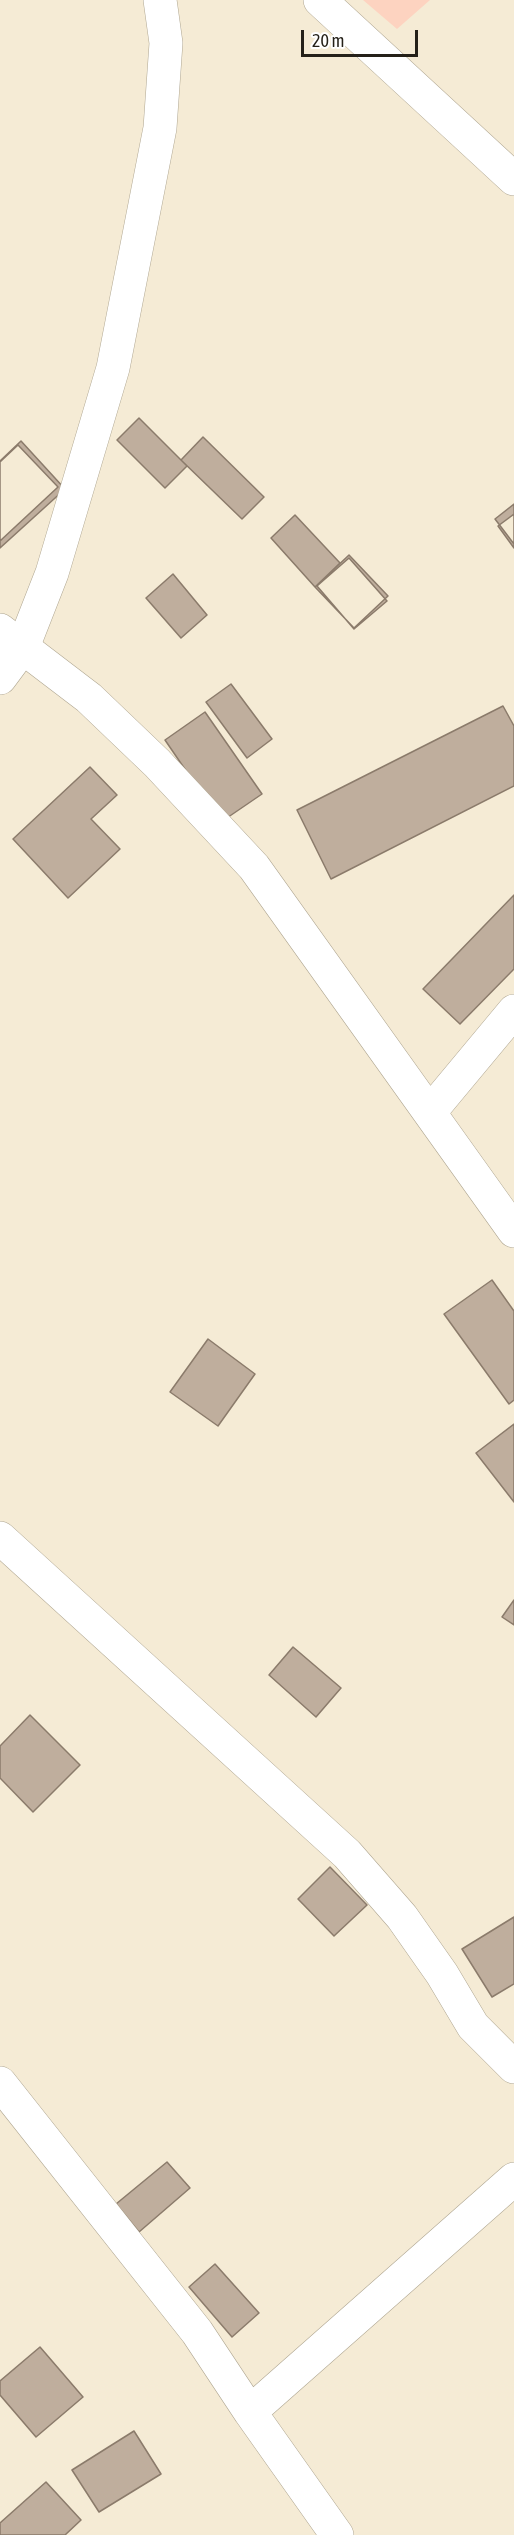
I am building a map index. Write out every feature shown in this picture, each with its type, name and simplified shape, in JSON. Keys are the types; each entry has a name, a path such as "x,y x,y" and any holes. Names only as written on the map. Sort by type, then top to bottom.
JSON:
{"street":[{"path":"0,678 11,639 52,573 113,368 159,128 166,43 160,0"},
{"path":"320,0 514,179"},
{"path":"11,639 89,698 157,763 254,867 514,1232"},
{"path":"430,1112 514,1011"},
{"path":"0,1538 347,1854 402,1917 442,1974 473,2026 514,2067"},
{"path":"0,2083 198,2332 250,2412 337,2535"},
{"path":"250,2412 514,2179"}],"shaded area":[{"path":"363,0 430,0 397,29"}],"building":[{"path":"139,418 187,466 165,488 117,440"},
{"path":"203,437 264,497 242,519 181,460"},
{"path":"21,441 65,489 0,548 0,461"},
{"path":"18,445 58,487 0,541 0,462"},
{"path":"514,504 514,544 495,519"},
{"path":"514,514 514,548 498,526"},
{"path":"295,515 340,563 315,587 271,538"},
{"path":"349,555 388,596 354,628 315,587"},
{"path":"349,558 387,601 354,629 317,586"},
{"path":"173,574 207,615 181,638 146,598"},
{"path":"231,684 272,739 247,758 206,702"},
{"path":"503,706 514,726 514,786 331,879 297,810"},
{"path":"205,712 262,794 221,822 165,740"},
{"path":"90,767 117,795 91,819 120,849 68,898 13,839"},
{"path":"514,895 514,969 460,1024 423,989"},
{"path":"492,1280 514,1311 514,1400 509,1404 444,1314"},
{"path":"208,1339 255,1374 218,1426 170,1392"},
{"path":"514,1424 514,1502 476,1453"},
{"path":"514,1600 514,1625 502,1617"},
{"path":"293,1647 341,1688 316,1717 269,1675"},
{"path":"30,1715 80,1765 33,1812 0,1778 0,1746"},
{"path":"330,1867 367,1905 334,1936 298,1899"},
{"path":"514,1917 514,1984 492,1997 462,1949"},
{"path":"167,2162 190,2188 139,2232 116,2204"},
{"path":"215,2264 259,2313 232,2337 189,2287"},
{"path":"40,2347 83,2397 36,2437 0,2395 0,2381"},
{"path":"134,2431 161,2474 99,2512 72,2470"},
{"path":"46,2482 81,2520 65,2535 0,2535 0,2523"}]}
